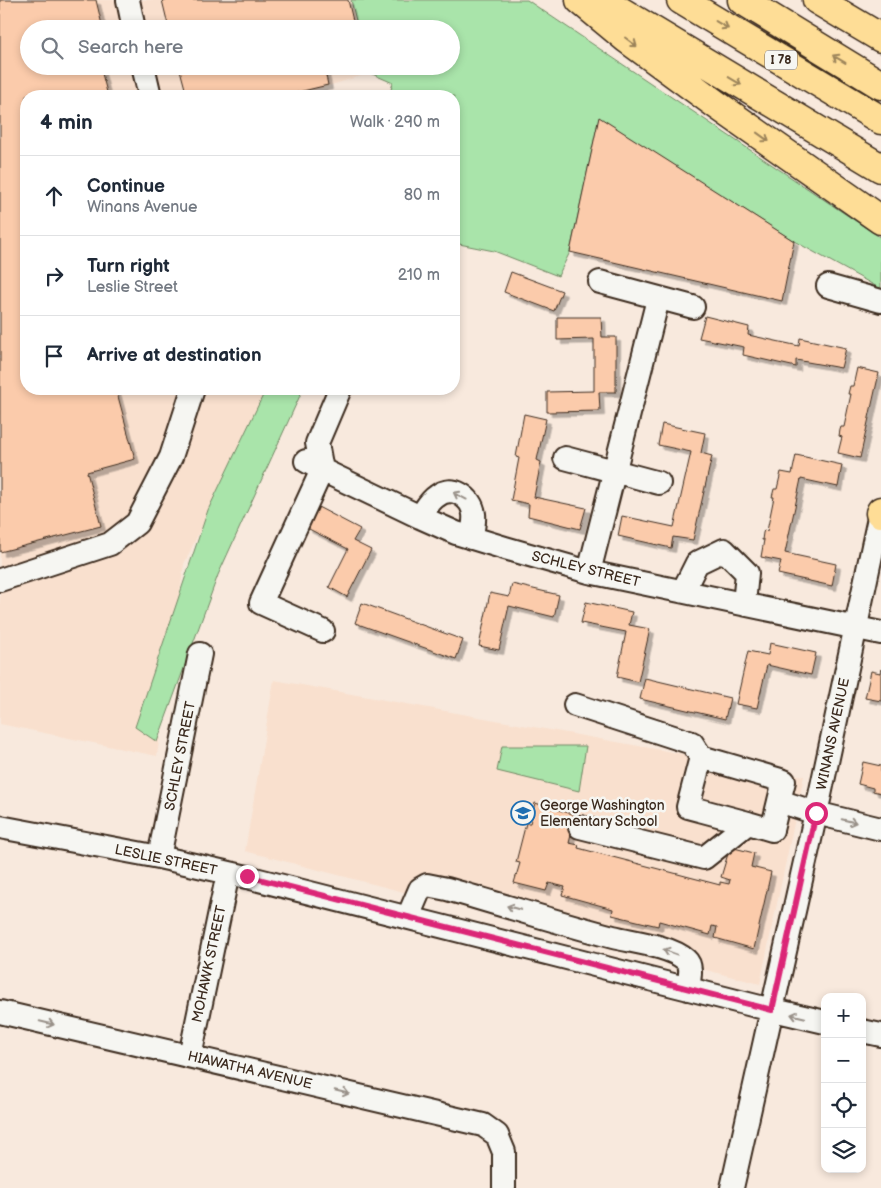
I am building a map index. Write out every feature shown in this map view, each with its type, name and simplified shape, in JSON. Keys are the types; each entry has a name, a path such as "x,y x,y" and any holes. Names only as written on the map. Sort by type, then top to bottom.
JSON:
{"highway":[{"path":"580,0 626,39 881,220"},
{"path":"602,0 881,168"},
{"name":"I 78","path":"680,0 881,120"},
{"name":"I 78","path":"742,0 881,85"},
{"path":"817,0 881,38"}],"street":[{"path":"128,0 132,20"},
{"path":"145,75 149,90"},
{"path":"600,282 693,307"},
{"path":"828,286 881,301"},
{"path":"589,572 658,299"},
{"path":"0,580 110,544 137,523 171,457 191,395"},
{"path":"323,632 261,603 314,466 317,443 337,395"},
{"path":"565,458 660,483"},
{"name":"SCHLEY STREET","path":"314,466 420,517 471,538 589,572 881,633"},
{"path":"420,517 435,497 441,493 449,491 458,493 465,497 473,510 475,518 471,538"},
{"name":"WINANS AVENUE","path":"732,1188 816,813 880,512"},
{"path":"683,592 697,563 724,550 746,574 744,604"},
{"name":"SCHLEY STREET","path":"159,857 200,654"},
{"path":"574,705 685,740 692,743 701,756 784,780 772,830 688,807 701,756"},
{"path":"779,801 816,813 881,829"},
{"path":"580,827 704,858 748,823"},
{"name":"LESLIE STREET","path":"0,827 228,872 821,1021"},
{"name":"MOHAWK STREET","path":"190,1056 228,872"},
{"path":"408,918 420,889 427,885 447,889 614,937 656,946 680,955 688,962 690,970 688,989"},
{"name":"HIAWATHA AVENUE","path":"0,1012 482,1125 497,1134 504,1152 504,1188"},
{"path":"866,1032 881,1035"}],"shaded area":[{"path":"0,0 351,0 356,20 20,20 20,75 364,75 315,90 20,90 20,395 264,395 184,564 157,756 0,724"},
{"name":"George Washington Elementary School","path":"274,680 804,776 760,984 245,851"}],"green space":[{"path":"351,0 527,0 881,238 881,289 794,241 599,118 570,252 558,276 494,251 460,244 460,90 391,90 393,83 375,75 460,75 460,20 356,20"},
{"path":"263,395 300,395 218,575 157,742 135,727 208,510"},
{"path":"502,746 586,746 579,791 497,771"}],"building":[{"path":"0,0 96,0 101,20 20,20 20,75 102,75 106,90 20,90 20,395 118,395 135,459 87,472 101,526 0,552"},
{"path":"162,0 348,0 353,20 167,20"},
{"path":"181,75 326,75 328,85 307,90 185,90"},
{"path":"599,117 794,241 782,301 570,252"},
{"path":"511,272 562,291 554,311 504,292"},
{"path":"705,316 749,327 748,335 799,346 800,338 846,348 841,368 796,360 796,367 743,355 744,347 699,338"},
{"path":"557,317 601,317 602,337 616,337 616,392 599,392 600,411 547,412 547,392 594,391 594,339 557,340"},
{"path":"857,368 879,373 860,458 838,453 842,437 839,436 840,430 841,427 844,427 851,394 848,394 850,386 853,386"},
{"path":"524,414 546,419 537,460 541,462 534,497 586,508 580,529 528,516 529,504 511,500 519,458 516,457"},
{"path":"662,424 705,433 701,453 712,456 693,540 673,537 671,548 618,536 622,516 674,527 691,452 658,445"},
{"path":"796,455 842,465 838,487 801,479 785,553 836,564 832,586 778,574 781,561 761,557 764,540 762,540 763,533 764,530 767,531 774,489 777,489 781,472 792,474"},
{"path":"318,507 360,529 353,541 371,550 347,597 329,587 348,549 307,528"},
{"path":"512,584 559,595 554,617 509,606 499,650 479,646 490,593 509,597"},
{"path":"586,602 632,612 629,625 650,629 638,682 617,677 626,632 581,623"},
{"path":"362,603 463,640 456,659 355,623"},
{"path":"770,643 816,653 811,675 767,665 757,708 736,704 748,651 768,655"},
{"path":"881,669 881,701 865,698 871,671 880,673"},
{"path":"645,678 730,698 725,719 640,699"},
{"path":"863,762 881,766 881,793 873,791 873,788 858,784"},
{"path":"535,803 576,815 569,843 579,845 578,848 720,885 720,882 729,884 730,880 721,877 730,847 754,853 751,867 771,872 754,949 715,938 717,927 712,926 710,935 659,921 658,926 612,915 613,909 562,895 565,887 549,883 546,891 514,883 520,863 516,862 526,823 530,823"}],"place":[{"name":"George Washington Elementary School","path":"523,813"}],"route":[{"path":"247,876 772,1010 816,813"}]}
